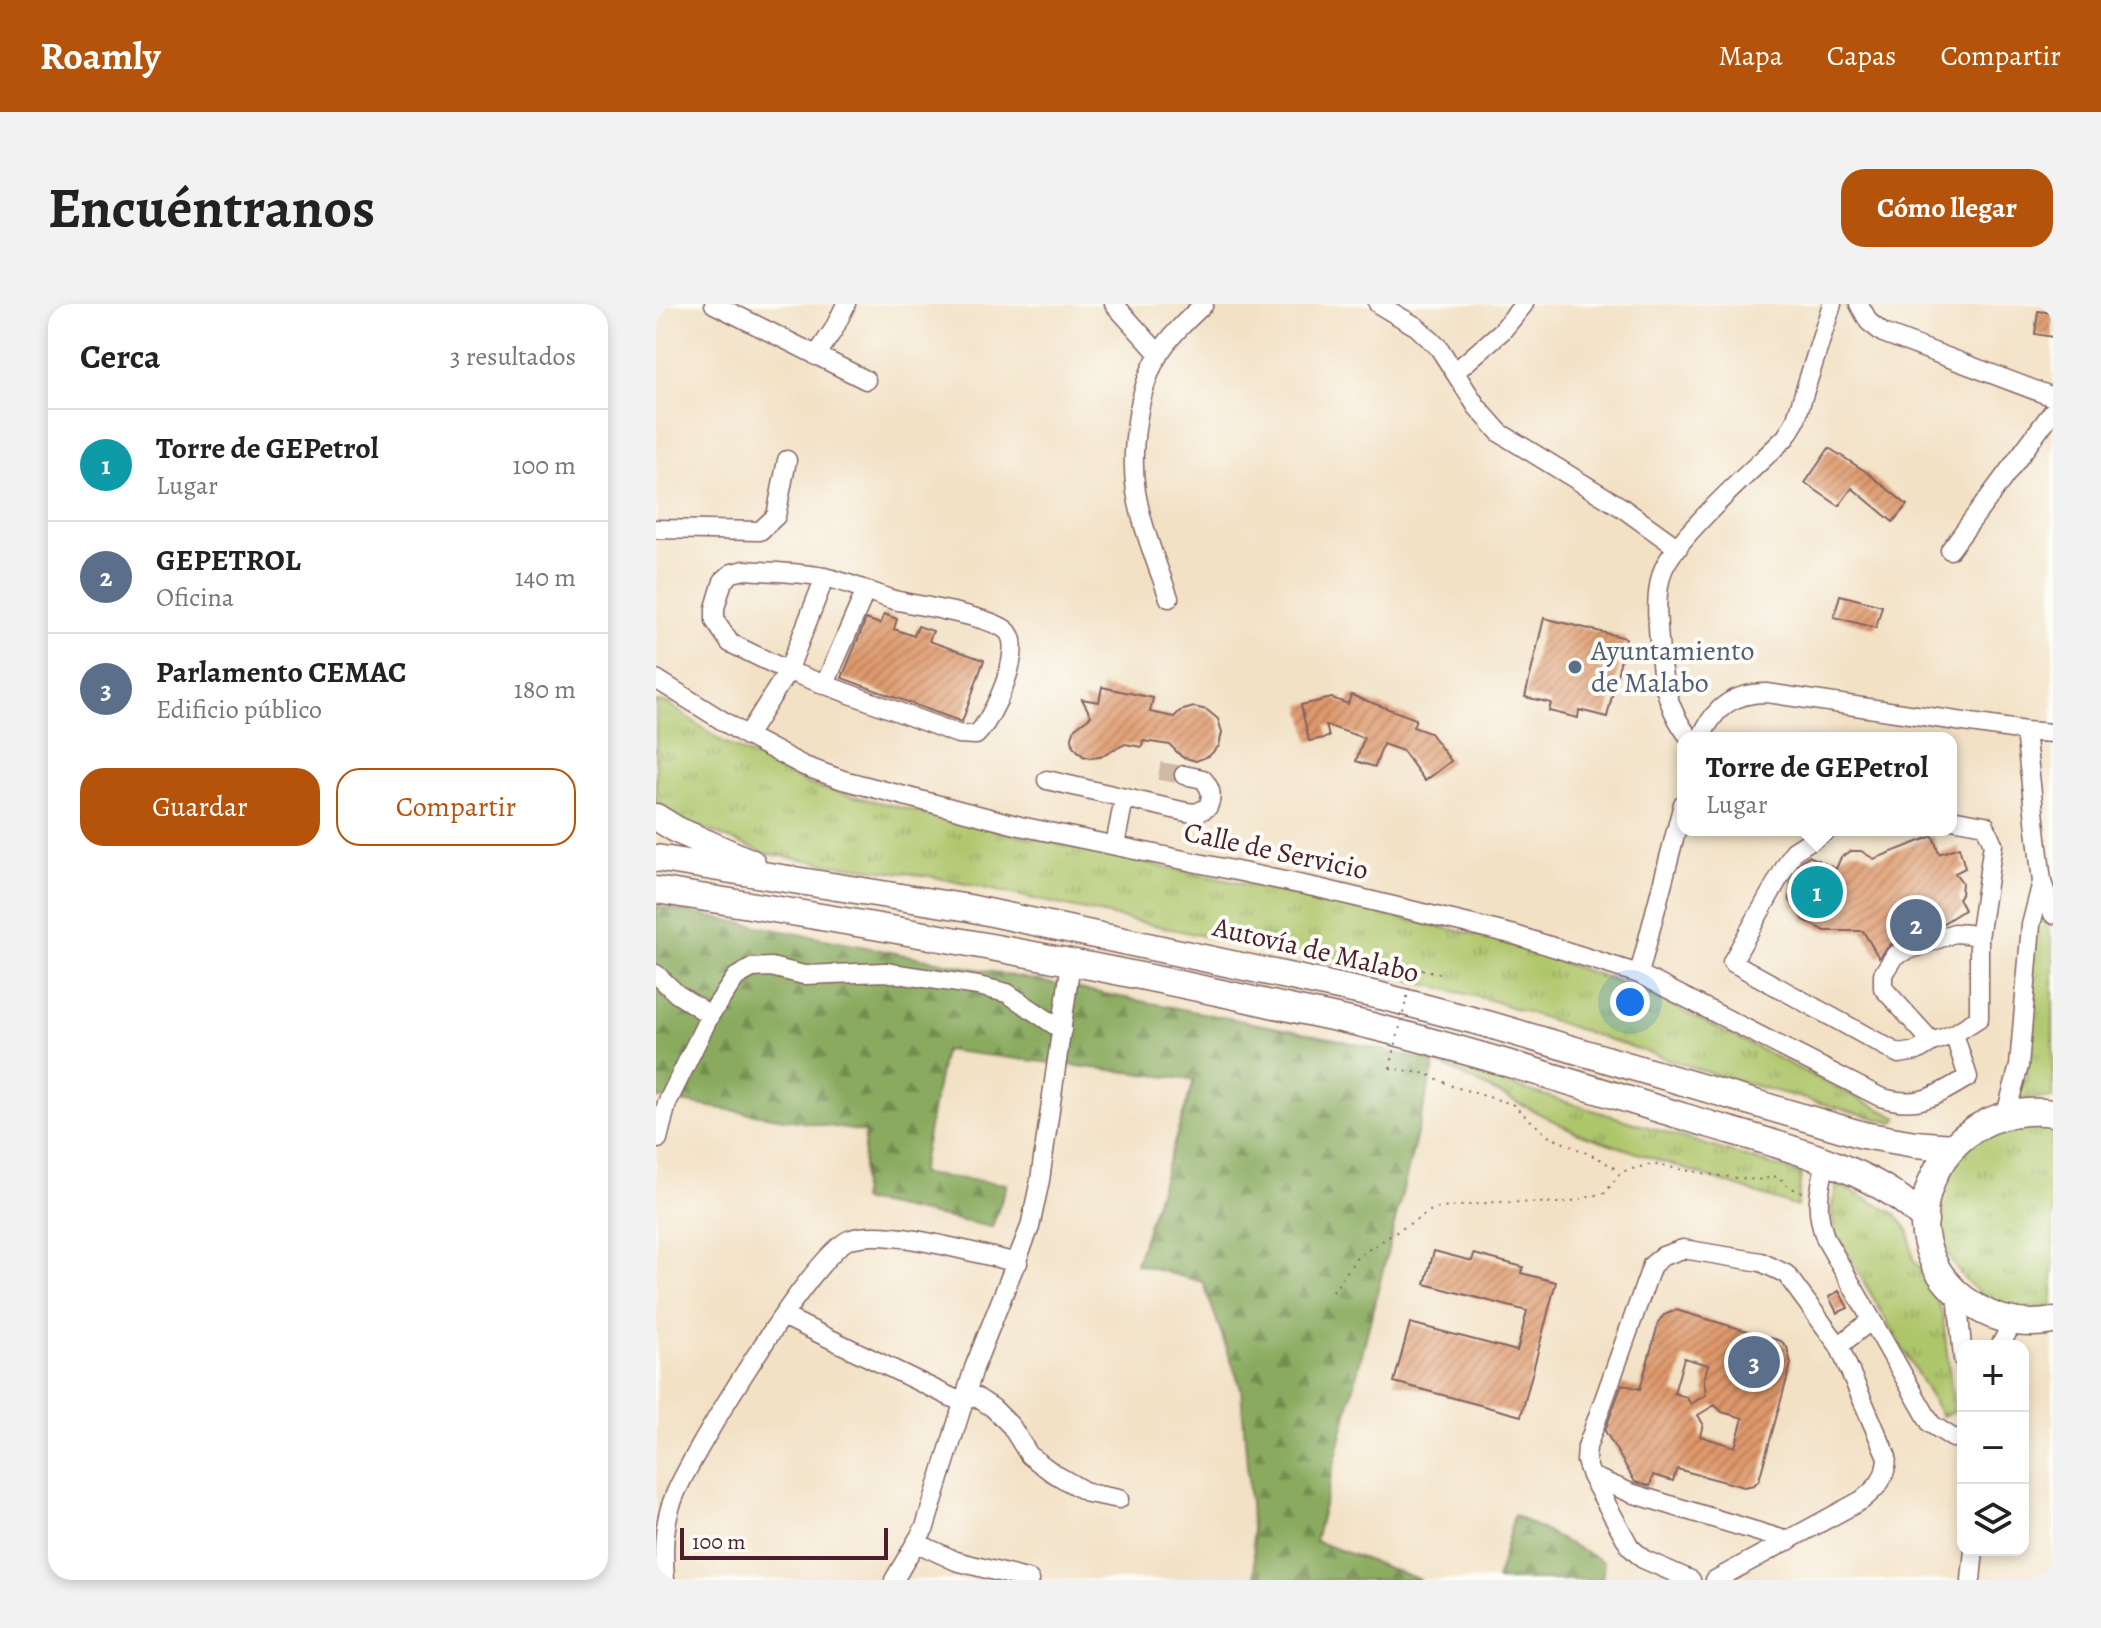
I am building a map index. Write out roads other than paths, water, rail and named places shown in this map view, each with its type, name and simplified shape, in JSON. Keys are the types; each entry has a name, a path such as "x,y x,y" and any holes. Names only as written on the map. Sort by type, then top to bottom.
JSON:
{"highway":[{"path":"656,817 734,856 793,879"},
{"name":"Autovía de Malabo","path":"656,858 969,908 1381,996 1487,1024 1863,1135 1952,1147"},
{"path":"656,890 926,934 1377,1027 1580,1084 1826,1161 1896,1193 1912,1205 1925,1221"},
{"path":"2050,1324 2013,1322 1983,1311 1957,1293 1937,1267 1925,1221 1929,1189 1942,1160 1976,1126 2022,1111 2053,1113"}],"street":[{"path":"816,356 846,304"},
{"path":"1114,304 1159,354"},
{"path":"1169,598 1147,536 1136,491 1138,412 1145,385 1159,354 1204,304"},
{"path":"1378,304 1417,327 1439,348 1477,407 1500,433 1621,507 1678,548"},
{"path":"1455,372 1502,331 1524,304"},
{"path":"1686,732 1666,694 1661,671 1657,619 1658,591 1663,570 1678,548 1786,437 1795,422 1832,304"},
{"path":"1859,304 1869,322 1883,333 2053,397"},
{"path":"723,306 866,380"},
{"path":"1950,550 2053,411"},
{"path":"656,529 760,531 776,516 787,460"},
{"path":"745,570 825,577 1007,630 1012,638 1012,649 1002,696 985,727 976,735 958,734 903,716 788,671 730,643 720,632 715,621 715,608 723,581 732,573 745,570"},
{"path":"747,736 788,671 825,577"},
{"path":"825,684 866,590"},
{"name":"Calle de Servicio","path":"656,679 747,736 804,766 843,780 992,819 1318,888 1515,935 1639,974 1880,1097 1899,1103 1930,1098 1968,1077 1954,1034"},
{"path":"1704,732 1715,712 1736,697 1767,693 2053,733"},
{"path":"2025,731 2042,882 2053,913"},
{"path":"1047,780 1197,813 1208,807 1212,797 1210,787 1203,779 1184,775"},
{"path":"1115,845 1124,799"},
{"path":"1818,836 1794,851 1732,962 1899,1054 1917,1051 1979,1018 1979,938 1993,844 1985,825 1957,820"},
{"path":"1639,974 1677,827"},
{"path":"2006,1114 2019,1066 2031,925 2042,882"},
{"path":"1932,1042 1883,988 1883,974 1895,955 1954,933 1979,938"},
{"path":"894,1580 917,1543 932,1506 994,1314 1018,1263 1030,1227 1040,1180 1071,962"},
{"path":"658,1139 667,1103 710,1015 736,977 752,968 771,967 804,975 885,972 978,986 1007,993 1062,1030"},
{"path":"656,974 677,994 710,1015"},
{"path":"1826,1161 1818,1196 1817,1218 1826,1240 1931,1424 1957,1438"},
{"path":"665,1580 664,1526 684,1474 783,1316 828,1256 847,1239 880,1237 924,1242 1018,1263"},
{"path":"1691,1580 1643,1559 1630,1547 1586,1461 1587,1447 1652,1265 1663,1256 1683,1249 1761,1262 1786,1274 1839,1346 1887,1457 1886,1471 1880,1484 1862,1500 1715,1580"},
{"path":"1957,1293 1961,1340"},
{"path":"783,1316 993,1408 1011,1426 1029,1455 1053,1473 1088,1493 1119,1499"},
{"path":"1839,1346 1871,1320"},
{"path":"2003,1340 2013,1322"},
{"path":"1591,1476 1631,1493 1788,1541"},
{"path":"917,1543 956,1561 1030,1580"},
{"path":"1971,1580 1973,1556"}],"tunnel":[{"path":"1159,771 1184,775"}],"place":[{"name":"Ayuntamiento de Malabo","path":"1575,667"},
{"name":"Torre de GEPetrol","path":"1817,892"},
{"name":"GEPETROL","path":"1916,925"},
{"name":"Parlamento CEMAC","path":"1754,1362"}]}
